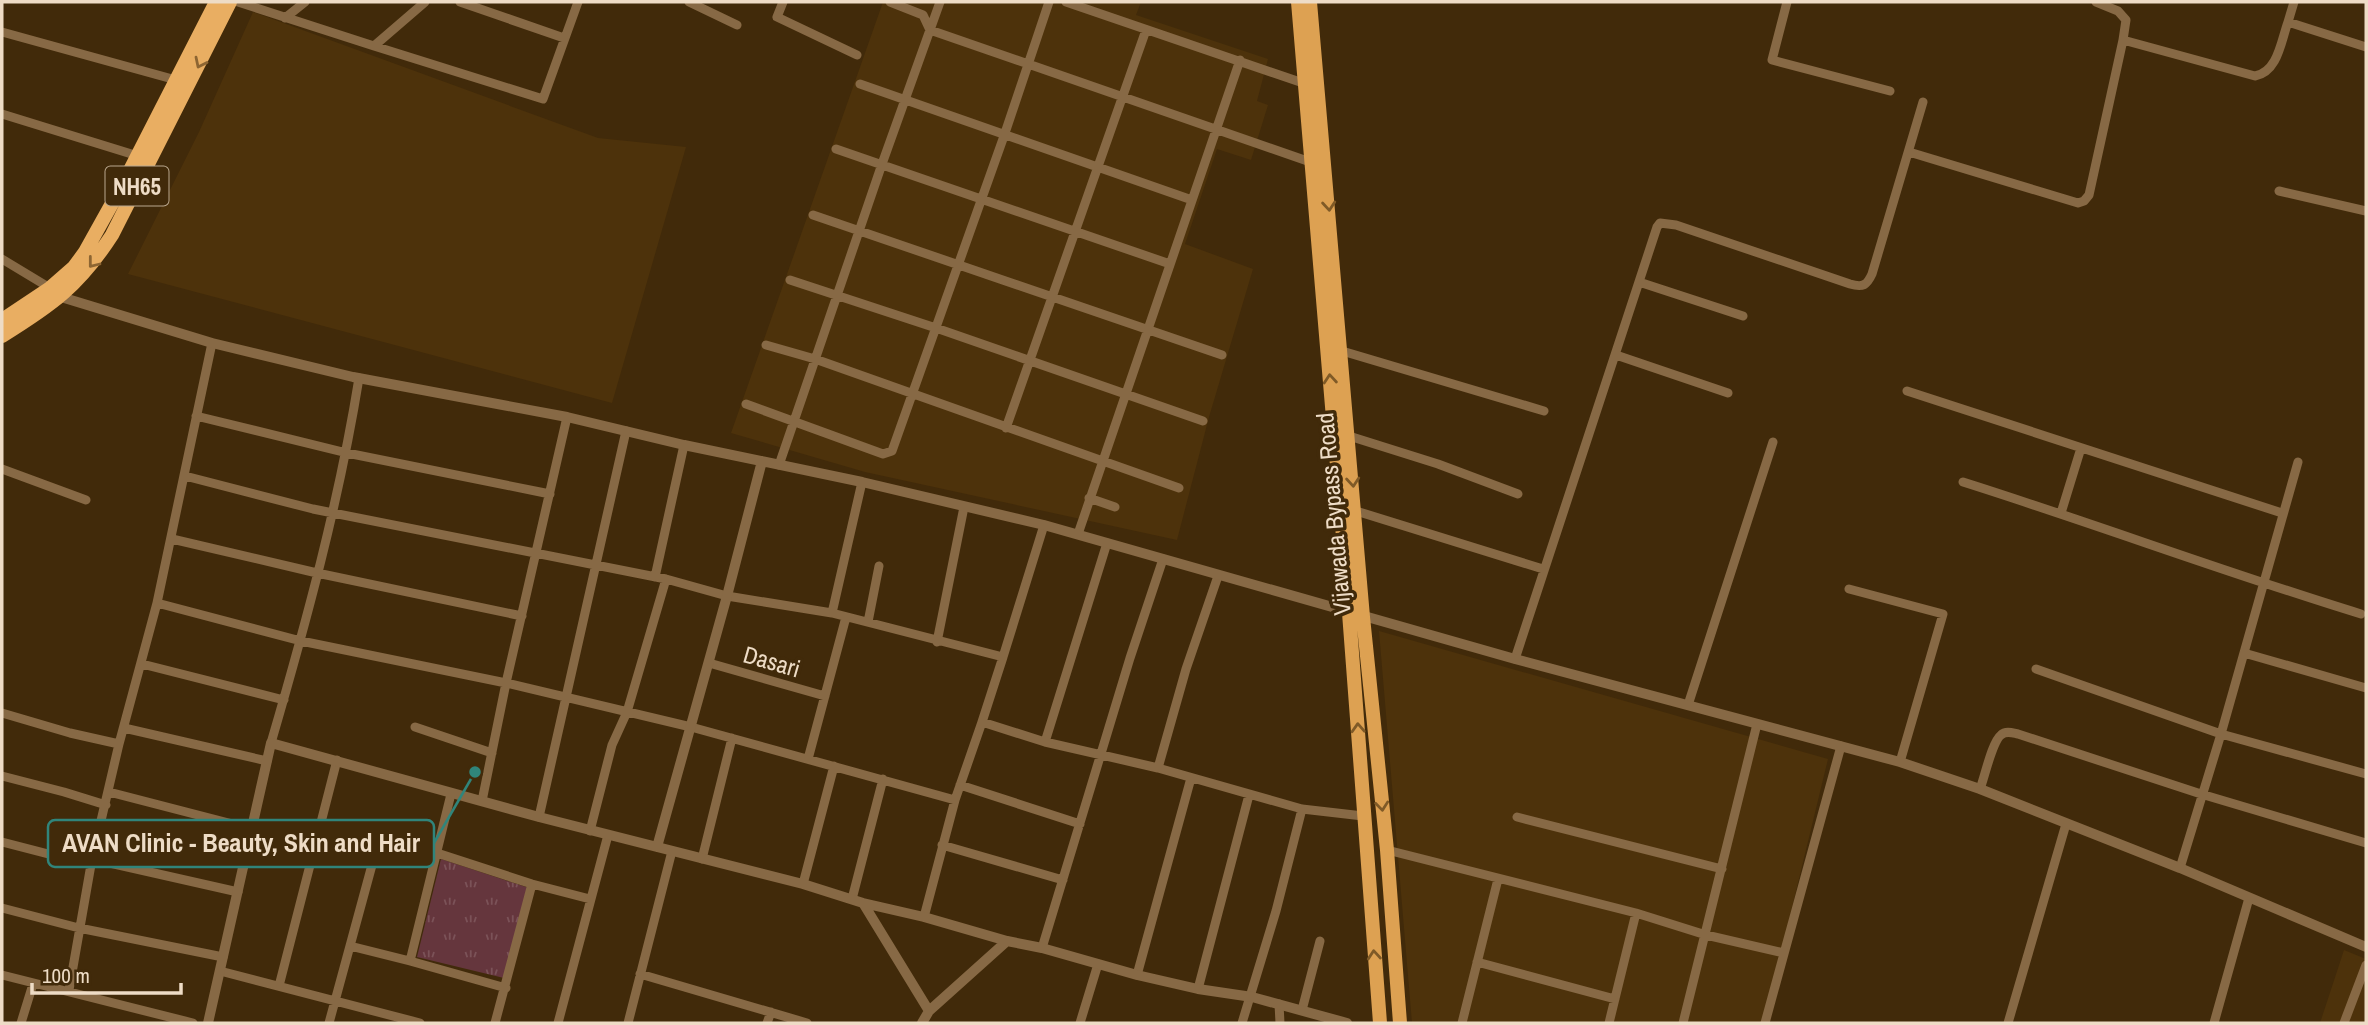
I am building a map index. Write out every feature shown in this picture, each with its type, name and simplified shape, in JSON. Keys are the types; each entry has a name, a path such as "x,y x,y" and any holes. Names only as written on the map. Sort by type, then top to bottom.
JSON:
{"highway":[{"name":"NH65","path":"2,320 56,293 85,252 138,156 216,2"},
{"name":"NH65","path":"2,336 96,260 230,2"}],"main road":[{"name":"Vijawada Bypass Road","path":"1298,2 1306,84 1342,351 1363,617 1387,850 1401,1023"},
{"name":"Vijawada Bypass Road","path":"1310,2 1348,612 1380,1023"}],"street":[{"path":"238,2 543,99 578,2"},
{"path":"285,18 305,2"},
{"path":"374,46 425,2"},
{"path":"460,2 564,38"},
{"path":"689,2 737,25"},
{"path":"783,2 777,17 857,55"},
{"path":"890,2 923,15 930,30 1319,165"},
{"path":"779,465 940,2"},
{"path":"746,404 883,454 894,449 1049,2"},
{"path":"1066,2 1306,84"},
{"path":"1787,2 1772,60 1890,91"},
{"path":"1909,152 2070,202 2084,201 2089,195 2126,20 2123,14 2096,2"},
{"path":"2123,40 2255,76 2264,74 2273,65 2294,2"},
{"path":"2288,22 2366,47"},
{"path":"1006,428 1146,30"},
{"path":"2,32 176,80"},
{"path":"1078,534 1240,60"},
{"path":"860,84 1192,200"},
{"path":"1515,659 1657,227 1660,223 1667,222 1850,284 1868,284 1923,102"},
{"path":"2,114 138,156"},
{"path":"836,149 1170,264"},
{"path":"2278,191 2366,211"},
{"path":"814,215 1222,355"},
{"path":"2,259 56,293 212,344 359,378 567,417 1044,525 1363,617 1900,762 1980,789 2180,868 2366,947"},
{"path":"790,280 1203,421"},
{"path":"1639,282 1743,316"},
{"path":"69,990 92,862 119,744 142,664 172,539 212,344"},
{"path":"766,345 815,359 1179,488"},
{"path":"1342,351 1544,411"},
{"path":"1616,355 1728,393"},
{"path":"208,1023 271,743 300,641 347,453 359,378"},
{"path":"1907,391 2282,513"},
{"path":"196,416 347,453 550,494"},
{"path":"482,801 567,417"},
{"path":"539,817 626,431"},
{"path":"1349,436 1438,464 1518,494"},
{"path":"1688,705 1773,442"},
{"path":"655,577 684,445"},
{"path":"2061,513 2081,448"},
{"path":"657,847 762,461"},
{"path":"2180,868 2298,462"},
{"path":"2,469 86,500"},
{"path":"185,476 332,513 666,579 727,596 846,617 1003,657"},
{"path":"832,614 862,482"},
{"path":"1963,482 2361,614"},
{"path":"1089,498 1115,507"},
{"path":"937,642 964,507"},
{"path":"1356,511 1543,569"},
{"path":"924,917 955,800 1044,525"},
{"path":"172,539 522,616"},
{"path":"1045,742 1107,543"},
{"path":"1042,948 1163,559"},
{"path":"868,622 879,566"},
{"path":"1158,768 1186,669 1218,576"},
{"path":"590,831 612,745 627,712 666,579"},
{"path":"1849,589 1943,614 1900,762"},
{"path":"157,603 300,641 506,683 691,726 955,800"},
{"path":"808,759 846,617"},
{"path":"2244,653 2366,688"},
{"name":"Dasari","path":"709,663 825,696"},
{"path":"142,664 284,700"},
{"path":"2036,669 2221,734 2366,774"},
{"path":"2,713 119,744"},
{"path":"982,722 1045,742 1158,768 1301,809 1363,816"},
{"path":"1683,1023 1758,724"},
{"path":"415,727 492,753"},
{"path":"124,728 267,761"},
{"path":"1980,789 1995,743 2000,735 2006,732 2366,843"},
{"path":"702,859 732,738"},
{"path":"271,743 590,831 803,884 1137,975 1198,989 1252,997 1347,1023"},
{"path":"1765,1023 1841,746"},
{"path":"279,986 337,760"},
{"path":"803,884 834,766"},
{"path":"2,776 106,805"},
{"path":"1137,975 1191,778"},
{"path":"883,779 858,901 929,1011"},
{"path":"960,785 1080,824"},
{"path":"109,792 252,829"},
{"path":"410,961 452,793"},
{"path":"1198,989 1249,795"},
{"path":"1242,1023 1252,997 1301,809"},
{"path":"1517,817 1722,869"},
{"path":"2008,1023 2066,824"},
{"path":"319,828 378,843 437,853 532,884 590,899"},
{"path":"558,1023 608,835"},
{"path":"2,842 238,892"},
{"path":"329,1023 378,843"},
{"path":"942,845 1063,880"},
{"path":"1387,850 1636,913 1706,935 1784,953"},
{"path":"628,1023 672,851"},
{"path":"1462,1023 1498,879"},
{"path":"495,1023 532,884"},
{"path":"2214,1023 2249,898"},
{"path":"2,908 79,928 223,957"},
{"path":"1609,1023 1636,913"},
{"path":"922,1023 929,1011 1007,941"},
{"path":"1302,1010 1320,941"},
{"path":"350,946 506,988"},
{"path":"1477,962 1615,999"},
{"path":"1080,1023 1098,964"},
{"path":"2344,1023 2366,965"},
{"path":"220,971 420,1023"},
{"path":"640,974 807,1023"},
{"path":"2,975 193,1023"},
{"path":"21,1023 33,984"},
{"path":"1279,1004 1280,1023"},
{"path":"767,1023 771,1012"}],"shaded area":[{"path":"883,2 1141,2 1136,15 1268,59 1257,101 1268,105 1251,160 1217,149 1185,244 1253,269 1209,417 1177,540 865,472 731,433"},
{"path":"253,12 598,138 686,147 612,403 128,274 199,132"},
{"path":"1379,631 1828,759 1764,1023 1412,1023"},
{"path":"2344,950 2366,959 2366,1023 2320,1023"}],"green space":[{"path":"441,859 529,888 504,978 417,957"}],"place":[{"name":"AVAN Clinic - Beauty, Skin and Hair","path":"475,772"}]}
